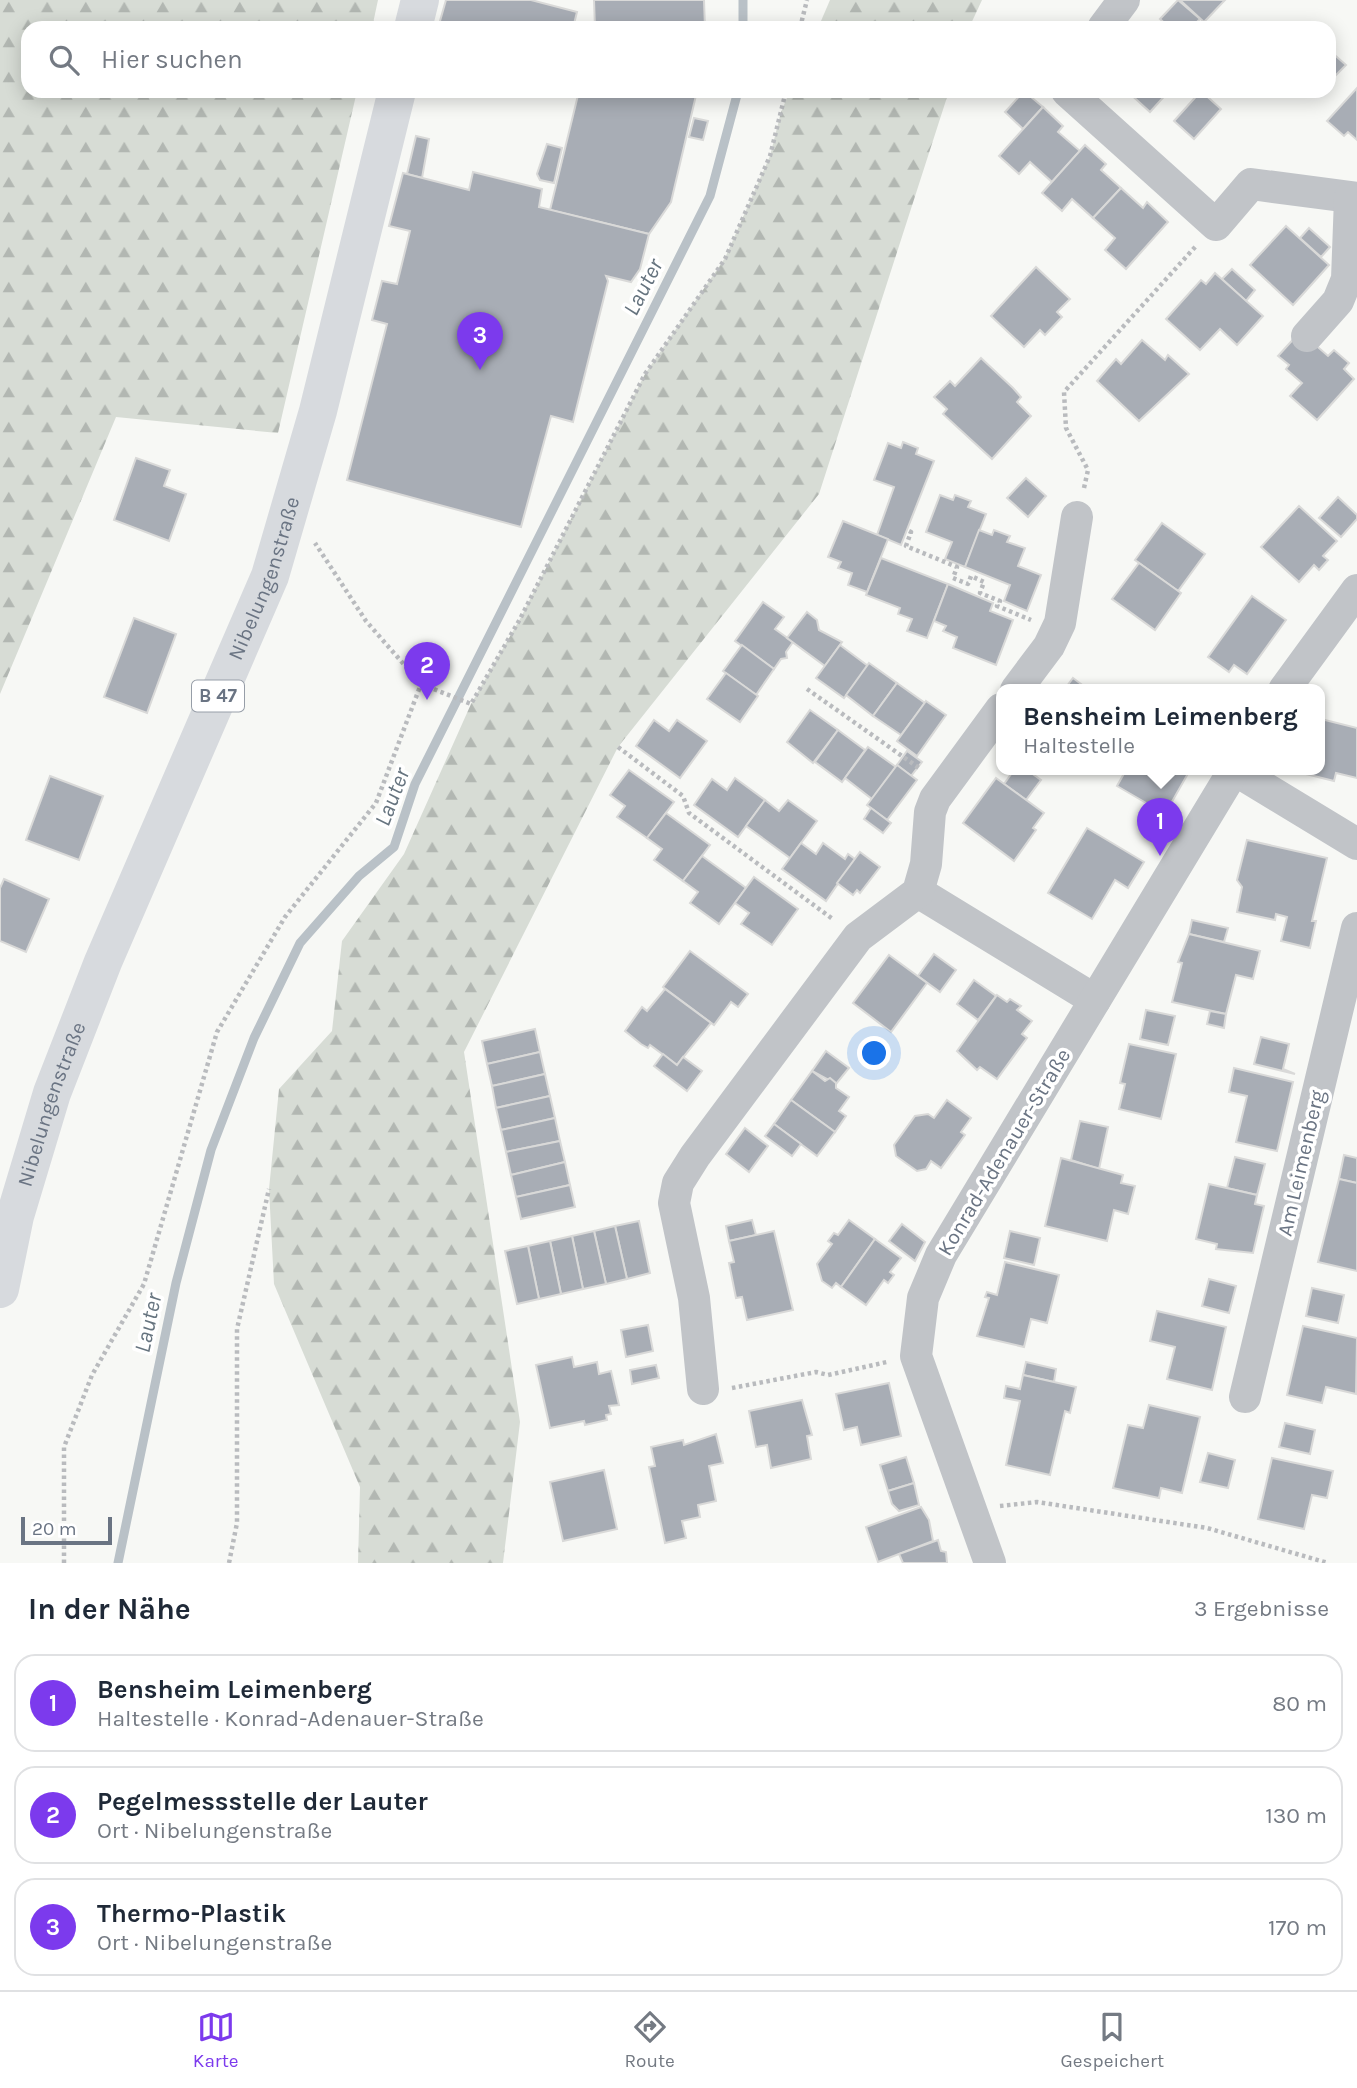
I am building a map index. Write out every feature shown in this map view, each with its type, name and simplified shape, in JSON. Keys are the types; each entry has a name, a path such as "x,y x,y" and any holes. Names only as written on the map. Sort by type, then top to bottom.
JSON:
{"main road":[{"path":"415,21 420,0"},
{"name":"Nibelungenstraße","path":"0,1289 15,1216 52,1093 109,949 270,576 292,508 395,98"}],"street":[{"path":"1108,21 1125,0"},
{"path":"1075,98 1216,225 1251,184 1353,198 1347,279 1338,301 1307,336"},
{"path":"1020,684 1055,636 1063,612 1077,517"},
{"path":"1288,684 1357,590"},
{"path":"703,1389 694,1298 674,1203 678,1183 695,1156 858,937 918,892 926,864 930,812 943,785 996,716"},
{"name":"Konrad-Adenauer-Straße","path":"990,1563 916,1356 923,1298 941,1255 1231,775"},
{"path":"1242,775 1357,844"},
{"path":"918,892 1095,1000"},
{"name":"Am Leimenberg","path":"1245,1397 1357,928"}],"path":[{"path":"802,21 807,0"},
{"path":"292,508 366,621 421,684 471,704 520,619 645,374 725,258 770,156 784,98"},
{"path":"1077,517 1088,470 1066,428 1064,392 1216,225"},
{"path":"909,531 911,532 906,546 957,567 953,578 968,584 971,576 984,582 980,593 1000,601 998,606 1027,617 1055,636"},
{"path":"64,1563 64,1447 92,1375 144,1284 217,1032 285,917 376,803 421,684"},
{"path":"807,689 943,785"},
{"path":"618,747 683,796 689,813 858,937"},
{"path":"229,1563 237,1523 237,1329 269,1189"},
{"path":"703,1389 729,1388 816,1372 828,1375 916,1356"},
{"path":"970,1509 1037,1502 1207,1528 1328,1563"}],"green space":[{"path":"0,0 378,0 374,21 21,21 21,98 355,98 278,433 116,417 0,694"},
{"path":"830,0 982,0 972,21 821,21"},
{"path":"787,98 947,98 819,494 618,747 464,1052 520,1422 503,1563 358,1563 360,1487 274,1284 269,1189 279,1089 332,1031 342,941 404,854 471,704 520,619 645,374 725,258 770,156"}],"building":[{"path":"446,0 531,0 577,12 575,21 440,21"},
{"path":"594,0 704,0 705,21 595,21"},
{"path":"1178,0 1200,19 1162,21 1160,19"},
{"path":"1180,0 1225,0 1203,21"},
{"path":"1336,56 1346,65 1336,75"},
{"path":"1357,88 1357,140 1348,132 1344,136 1327,121"},
{"path":"577,98 695,98 671,202 649,234 550,210"},
{"path":"1018,98 1032,98 1043,107 1023,129 1005,112"},
{"path":"1135,98 1163,98 1150,112"},
{"path":"1195,98 1209,98 1221,109 1194,139 1174,121"},
{"path":"1043,107 1063,126 1058,132 1080,151 1052,182 1030,162 1019,174 999,156"},
{"path":"694,118 708,121 703,140 689,137"},
{"path":"416,136 429,139 422,178 407,174"},
{"path":"547,144 562,148 554,183 540,180 537,174"},
{"path":"1085,145 1106,164 1101,170 1121,188 1093,218 1072,199 1062,211 1042,193"},
{"path":"473,172 542,189 539,207 649,234 640,269 631,282 606,276 608,281 573,422 551,416 521,527 347,480 387,324 372,320 382,281 397,284 410,231 389,226 403,173 469,190"},
{"path":"1121,188 1143,208 1147,202 1168,222 1126,269 1105,250 1115,238 1093,218"},
{"path":"1286,226 1329,265 1293,305 1250,265"},
{"path":"1309,228 1330,247 1321,257 1300,238"},
{"path":"1036,267 1070,299 1057,312 1062,317 1045,335 1040,330 1024,347 991,316"},
{"path":"1232,269 1255,290 1246,301 1222,279"},
{"path":"1215,273 1263,316 1237,345 1220,329 1200,350 1166,319 1201,280 1206,284"},
{"path":"1298,334 1328,356 1334,350 1349,363 1344,369 1354,379 1317,420 1290,396 1302,383 1286,369 1289,365 1278,356"},
{"path":"1142,340 1165,360 1168,355 1189,374 1139,421 1097,381 1116,359 1121,364"},
{"path":"981,358 1021,397 1017,402 1031,416 992,459 943,414 947,409 934,397 950,381 955,386"},
{"path":"903,442 918,448 916,454 934,461 901,545 877,535 894,487 874,480 888,443 901,448"},
{"path":"136,458 170,470 164,486 186,494 169,541 114,520"},
{"path":"1026,478 1046,496 1028,517 1007,498"},
{"path":"940,495 953,500 955,495 971,501 968,507 986,514 965,567 945,559 952,542 926,532"},
{"path":"1338,497 1357,515 1357,519 1341,537 1319,518"},
{"path":"1299,506 1337,541 1323,556 1328,560 1319,570 1314,565 1299,582 1261,547"},
{"path":"843,521 888,539 867,592 848,585 852,573 838,568 841,562 828,557"},
{"path":"1162,523 1205,554 1178,591 1135,560"},
{"path":"979,530 992,535 994,530 1010,536 1007,542 1025,548 1018,566 1041,575 1027,611 1004,601 1010,585 965,567"},
{"path":"881,558 948,584 927,638 907,631 912,619 898,614 900,608 866,595"},
{"path":"1139,563 1181,593 1155,630 1112,599"},
{"path":"948,584 993,603 990,611 1013,620 996,665 953,648 957,637 943,631 946,626 934,621"},
{"path":"1252,596 1286,620 1247,674 1234,665 1229,672 1208,657"},
{"path":"763,602 784,617 775,629 793,642 786,652 787,658 781,659 774,669 735,641"},
{"path":"807,612 817,620 819,630 842,642 825,666 787,638"},
{"path":"134,618 176,634 147,713 104,697"},
{"path":"742,645 774,669 756,695 723,671"},
{"path":"840,645 868,666 844,698 816,678"},
{"path":"869,663 897,683 873,716 846,695"},
{"path":"726,673 758,696 740,722 707,699"},
{"path":"1073,678 1081,684 1068,684"},
{"path":"897,683 925,703 901,735 873,716"},
{"path":"926,701 946,715 917,756 897,741"},
{"path":"810,710 838,730 813,763 787,742"},
{"path":"654,720 669,731 677,720 707,741 680,778 636,746"},
{"path":"1325,720 1357,728 1357,778 1336,773 1334,781 1310,775 1325,775"},
{"path":"838,730 865,750 842,782 815,762"},
{"path":"868,747 896,767 872,799 845,778"},
{"path":"907,751 922,762 911,776 897,765"},
{"path":"897,765 917,780 887,820 867,805"},
{"path":"629,770 674,802 647,838 617,817 625,806 610,795"},
{"path":"1010,775 1034,775 1041,780 1026,800 1004,784"},
{"path":"1123,775 1187,775 1165,814 1117,786"},
{"path":"50,776 103,796 79,860 26,840"},
{"path":"735,778 765,800 738,837 694,805 712,779 727,790"},
{"path":"996,778 1044,813 1033,828 1036,830 1014,861 963,823"},
{"path":"765,800 779,811 788,800 817,821 790,858 746,826"},
{"path":"871,808 891,823 883,833 864,819"},
{"path":"666,813 710,845 683,881 654,860 662,849 647,838"},
{"path":"1087,828 1144,862 1128,888 1115,880 1092,919 1048,893"},
{"path":"1247,840 1327,858 1312,921 1316,921 1310,948 1281,941 1287,917 1276,914 1275,920 1237,912 1242,887 1237,880"},
{"path":"801,843 816,854 823,843 845,859 848,854 855,859 826,901 782,869"},
{"path":"860,852 880,867 860,893 857,890 853,895 837,883"},
{"path":"702,856 746,888 719,924 690,903 698,892 683,881"},
{"path":"754,877 798,909 772,945 741,924 749,913 735,903"},
{"path":"4,879 49,899 26,952 0,941 0,888"},
{"path":"1192,920 1228,928 1224,942 1189,934"},
{"path":"1189,934 1260,951 1253,979 1236,975 1226,1014 1172,1002 1182,963 1178,962"},
{"path":"690,951 748,994 738,1007 731,1002 714,1025 663,987"},
{"path":"934,954 956,970 940,992 918,976"},
{"path":"889,955 927,983 891,1032 853,1003"},
{"path":"974,980 996,996 978,1020 957,1004"},
{"path":"665,989 711,1023 677,1065 650,1045 648,1048 641,1044 625,1031 642,1007 647,1011"},
{"path":"997,995 1007,1002 1010,999 1021,1006 1017,1010 1032,1021 1022,1034 1027,1038 997,1079 980,1067 977,1070 957,1051"},
{"path":"1146,1010 1175,1016 1168,1045 1140,1039"},
{"path":"1210,1011 1226,1014 1224,1028 1207,1024"},
{"path":"535,1029 540,1052 487,1064 482,1041"},
{"path":"1261,1037 1289,1044 1283,1069 1295,1074 1254,1064"},
{"path":"1129,1044 1176,1054 1161,1119 1119,1109 1125,1084 1120,1083"},
{"path":"826,1051 849,1068 836,1084 812,1071"},
{"path":"540,1052 545,1074 492,1086 487,1064"},
{"path":"663,1054 677,1065 683,1057 702,1071 687,1091 654,1066"},
{"path":"1234,1068 1293,1082 1277,1151 1236,1142 1247,1096 1229,1092"},
{"path":"812,1071 825,1081 830,1078 836,1083 836,1088 849,1097 839,1111 846,1116 835,1132 791,1100"},
{"path":"545,1074 550,1096 496,1108 492,1086"},
{"path":"550,1096 555,1118 501,1130 496,1108"},
{"path":"791,1100 835,1132 817,1156 774,1124"},
{"path":"947,1100 971,1118 961,1132 965,1135 941,1168 931,1161 926,1169 917,1171 896,1156 894,1145 915,1116 928,1114 934,1118"},
{"path":"555,1118 560,1141 506,1152 501,1130"},
{"path":"1080,1121 1108,1127 1099,1169 1071,1160"},
{"path":"774,1124 801,1144 792,1156 765,1136"},
{"path":"745,1128 768,1146 749,1172 726,1154"},
{"path":"560,1141 565,1162 511,1175 506,1152"},
{"path":"1344,1155 1357,1158 1357,1183 1339,1179"},
{"path":"1235,1157 1265,1164 1257,1195 1227,1188"},
{"path":"1061,1158 1123,1175 1121,1183 1135,1186 1128,1214 1114,1210 1107,1241 1045,1226"},
{"path":"565,1162 570,1185 516,1197 511,1175"},
{"path":"1339,1179 1357,1183 1357,1271 1318,1262"},
{"path":"1209,1184 1257,1195 1255,1204 1264,1206 1253,1253 1216,1249 1217,1244 1196,1239"},
{"path":"570,1185 575,1207 521,1219 516,1197"},
{"path":"752,1220 756,1235 729,1241 726,1226"},
{"path":"849,1220 875,1239 841,1287 836,1283 832,1288 822,1281 817,1264 832,1244 828,1241 834,1233 838,1235"},
{"path":"639,1221 650,1273 627,1279 615,1226"},
{"path":"902,1224 925,1242 915,1261 889,1241"},
{"path":"615,1226 627,1279 606,1284 594,1231"},
{"path":"594,1231 606,1284 583,1289 572,1236"},
{"path":"774,1231 793,1310 747,1320 742,1297 736,1298 729,1263 734,1262 729,1241"},
{"path":"1010,1231 1040,1238 1034,1265 1004,1258"},
{"path":"572,1236 583,1289 561,1294 550,1241"},
{"path":"875,1239 901,1258 890,1272 894,1275 888,1283 884,1280 866,1305 841,1287"},
{"path":"550,1241 561,1294 539,1299 528,1246"},
{"path":"528,1246 539,1299 517,1304 505,1251"},
{"path":"1005,1262 1059,1275 1047,1323 1031,1319 1024,1347 977,1336 989,1298 985,1297 987,1292 997,1295"},
{"path":"1209,1279 1236,1286 1229,1313 1202,1306"},
{"path":"1312,1288 1344,1295 1338,1323 1306,1316"},
{"path":"1157,1311 1226,1327 1212,1390 1167,1379 1175,1347 1150,1341"},
{"path":"648,1325 653,1351 626,1357 621,1330"},
{"path":"1303,1326 1357,1338 1356,1394 1326,1387 1322,1403 1287,1395"},
{"path":"572,1357 574,1367 597,1362 599,1374 611,1371 619,1405 609,1406 611,1414 606,1415 607,1420 585,1425 584,1421 550,1428 536,1365"},
{"path":"1026,1362 1056,1369 1054,1382 1023,1375"},
{"path":"656,1365 659,1378 632,1384 630,1370"},
{"path":"1023,1375 1076,1387 1070,1413 1065,1411 1050,1475 1006,1465 1020,1401 1004,1398 1006,1386 1020,1389"},
{"path":"889,1383 901,1436 861,1445 857,1427 844,1430 836,1394"},
{"path":"802,1400 812,1435 807,1436 811,1459 771,1468 767,1445 756,1447 749,1411"},
{"path":"1149,1405 1200,1417 1182,1493 1161,1488 1159,1498 1113,1488 1128,1425 1143,1428"},
{"path":"1285,1423 1315,1430 1310,1454 1279,1447"},
{"path":"716,1434 723,1463 709,1466 716,1501 698,1505 700,1517 682,1521 686,1538 665,1543 649,1467 655,1466 651,1447 683,1440 684,1445"},
{"path":"1208,1453 1235,1460 1228,1488 1200,1482"},
{"path":"906,1457 914,1483 888,1491 880,1465"},
{"path":"1272,1458 1333,1471 1327,1498 1312,1495 1304,1529 1258,1519"},
{"path":"604,1470 617,1529 563,1541 550,1482"},
{"path":"914,1483 919,1505 899,1511 892,1504 888,1491"},
{"path":"921,1507 929,1520 933,1541 878,1562 866,1527"},
{"path":"938,1540 941,1551 946,1552 947,1563 903,1563 899,1554"}],"waterway":[{"name":"Lauter","path":"743,0 743,21"},
{"name":"Lauter","path":"118,1563 176,1283 211,1150 254,1038 300,943 359,876 394,847 415,784 710,196 736,98"}],"place":[{"name":"Thermo-Plastik","path":"480,370"},
{"name":"Pegelmessstelle der Lauter","path":"427,700"},
{"name":"Bensheim Leimenberg","path":"1160,856"}]}
